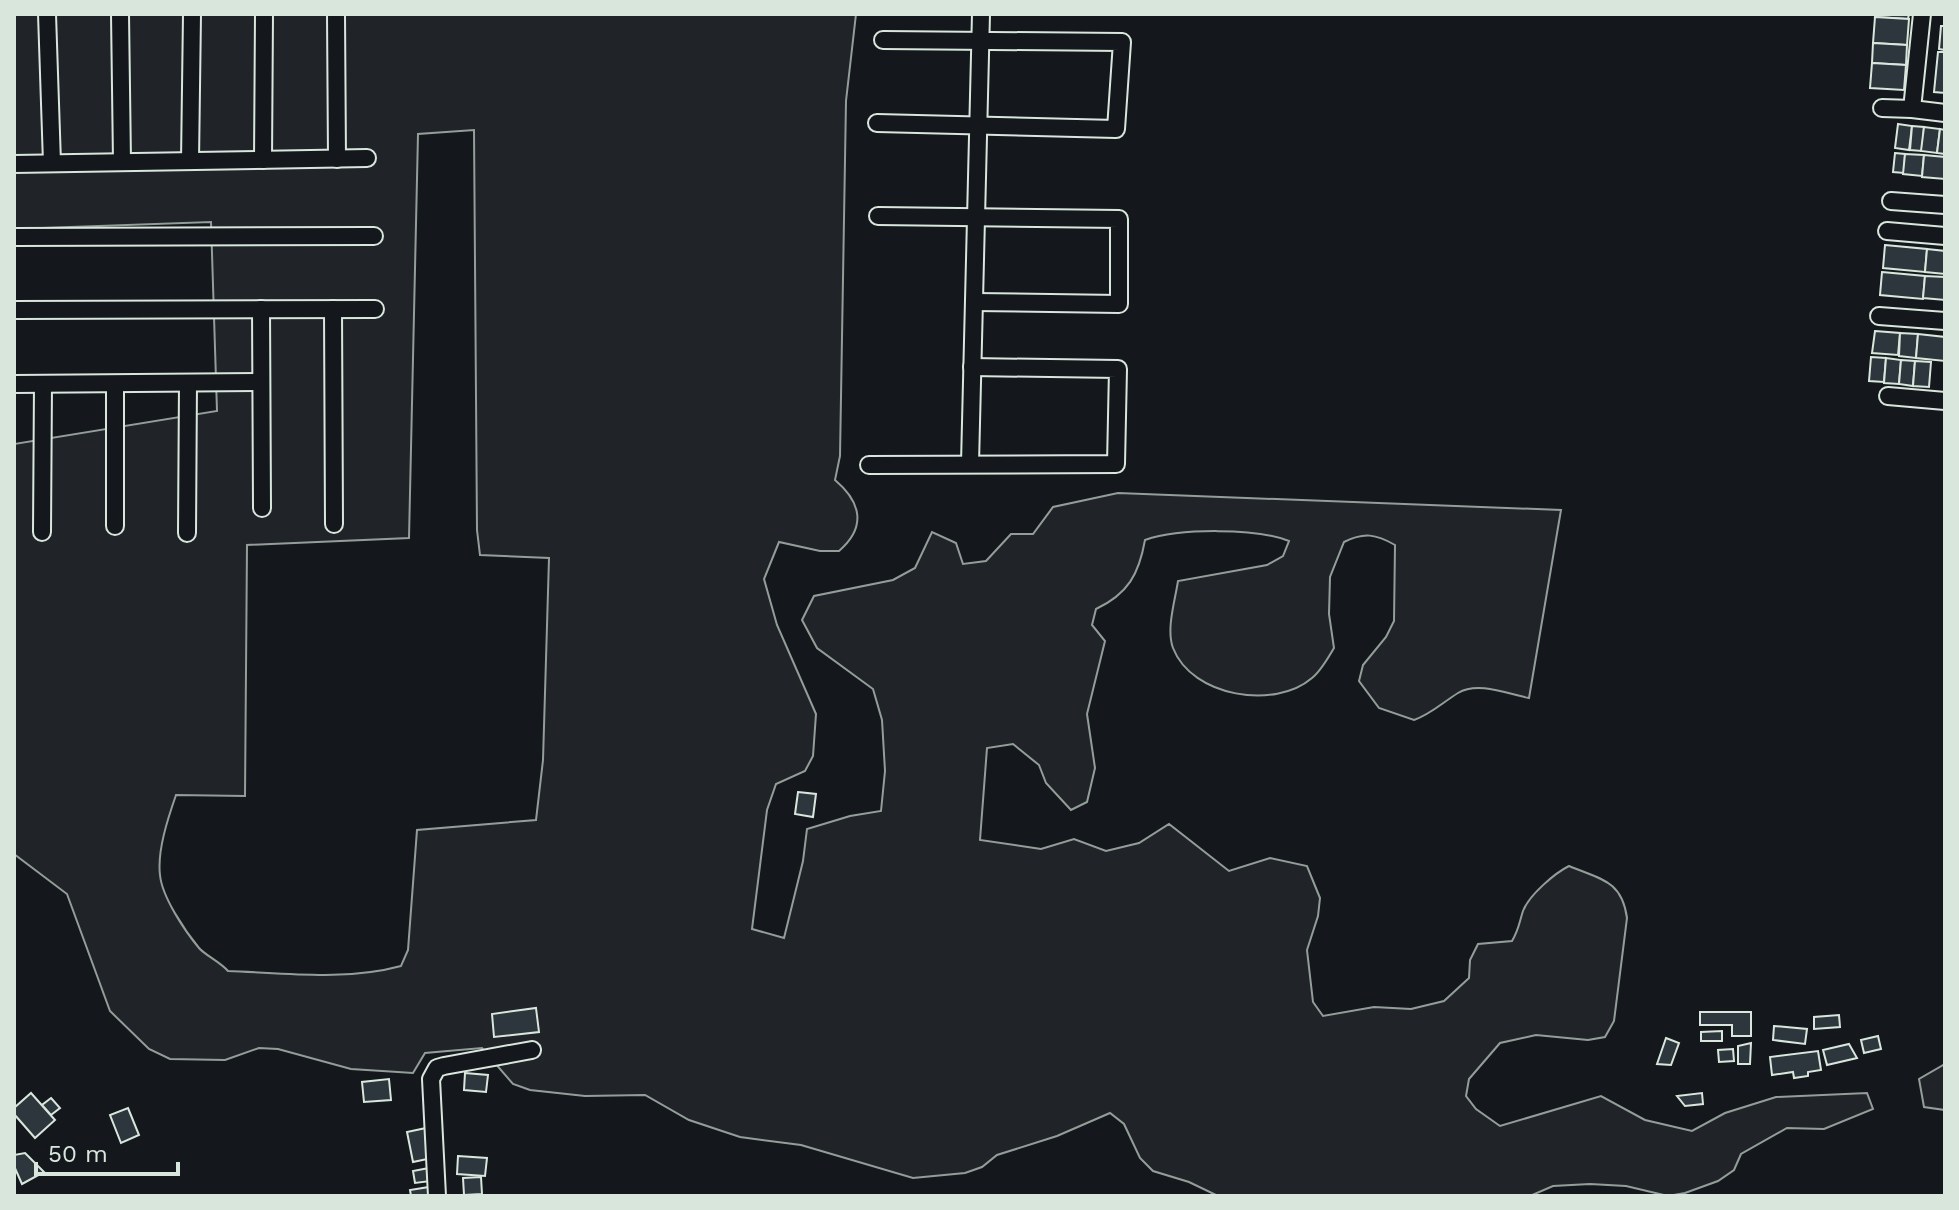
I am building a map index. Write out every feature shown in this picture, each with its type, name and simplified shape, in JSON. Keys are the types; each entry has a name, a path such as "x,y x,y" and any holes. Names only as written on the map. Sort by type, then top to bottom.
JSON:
{"street":[{"path":"47,14 52,163"},
{"path":"120,14 122,162"},
{"path":"190,161 192,14"},
{"path":"263,160 264,14"},
{"path":"336,14 337,159"},
{"path":"970,464 981,14"},
{"path":"1912,109 1922,14"},
{"path":"877,123 1116,129 1122,42 883,40"},
{"path":"1882,108 1945,113"},
{"path":"14,164 367,158"},
{"path":"1891,201 1945,205"},
{"path":"878,216 1119,219 1119,304 974,302"},
{"path":"1887,231 1945,236"},
{"path":"14,237 374,236"},
{"path":"261,309 262,508"},
{"path":"333,309 334,524"},
{"path":"14,310 375,309"},
{"path":"1879,316 1945,321"},
{"path":"869,465 1116,464 1118,369 972,367"},
{"path":"14,384 260,382"},
{"path":"187,533 188,383"},
{"path":"42,532 43,384"},
{"path":"115,384 115,526"},
{"path":"1888,396 1945,401"},
{"path":"437,1196 433,1073 444,1066 532,1050"}],"shaded area":[{"path":"14,14 856,14 846,101 840,456 835,480 851,497 857,524 848,542 839,551 820,551 779,542 764,579 777,625 816,714 813,756 805,771 776,784 767,810 752,929 784,938 803,861 807,829 850,816 881,811 885,771 882,720 873,689 817,648 802,620 814,596 893,580 915,568 932,532 956,543 963,564 986,561 1011,534 1033,534 1053,507 1118,493 1561,510 1529,698 1475,688 1458,693 1414,720 1379,708 1359,681 1363,665 1386,637 1394,621 1395,545 1370,536 1344,542 1330,577 1329,614 1334,648 1315,675 1296,688 1277,694 1257,695 1216,687 1198,678 1183,665 1173,648 1170,632 1178,581 1267,565 1283,556 1289,541 1258,534 1218,531 1178,533 1145,540 1130,582 1116,597 1096,609 1092,625 1105,641 1087,714 1095,768 1087,802 1071,810 1046,783 1039,765 1013,744 987,748 980,840 1041,849 1074,839 1106,851 1139,843 1169,824 1229,871 1270,858 1307,866 1320,898 1318,916 1307,950 1313,1002 1323,1016 1374,1007 1411,1009 1444,1001 1469,978 1470,960 1478,944 1512,941 1531,898 1569,866 1608,883 1615,888 1624,905 1627,918 1614,1021 1605,1037 1588,1040 1536,1035 1500,1043 1469,1079 1466,1096 1476,1109 1500,1126 1601,1096 1645,1120 1692,1131 1725,1113 1776,1097 1867,1093 1873,1109 1824,1129 1787,1128 1741,1154 1734,1170 1718,1181 1668,1196 1626,1186 1590,1184 1553,1186 1530,1196 1218,1196 1189,1182 1153,1171 1140,1158 1124,1124 1110,1113 1057,1136 997,1155 982,1167 965,1173 913,1178 801,1145 740,1137 689,1120 645,1095 585,1096 530,1090 513,1084 482,1048 425,1053 413,1073 351,1069 278,1049 259,1048 225,1060 170,1059 149,1049 110,1011 67,894 14,854 14,444 217,411 211,222 14,229","holes":["474,130 477,530 480,555 549,558 543,760 536,820 417,830 408,950 401,966 337,975 228,971 199,948 170,903 160,875 164,835 176,795 245,796 247,545 409,538 418,134"]},
{"path":"1945,1064 1945,1110 1924,1107 1919,1079"}],"building":[{"path":"1876,14 1909,14 1908,19 1875,17"},
{"path":"1875,17 1909,19 1907,45 1873,43"},
{"path":"1941,26 1945,26 1945,50 1939,49"},
{"path":"1873,43 1907,45 1906,65 1872,63"},
{"path":"1938,52 1945,52 1945,93 1934,92"},
{"path":"1872,63 1906,65 1904,90 1870,88"},
{"path":"1898,124 1912,126 1909,150 1895,148"},
{"path":"1912,126 1924,127 1922,151 1910,150"},
{"path":"1924,127 1940,129 1937,153 1921,151"},
{"path":"1940,129 1945,130 1945,154 1937,153"},
{"path":"1895,153 1905,154 1904,173 1893,172"},
{"path":"1905,154 1924,155 1922,176 1903,174"},
{"path":"1924,155 1945,157 1945,179 1922,177"},
{"path":"1885,245 1927,249 1925,272 1883,268"},
{"path":"1927,249 1945,251 1945,274 1925,272"},
{"path":"1882,272 1925,276 1923,299 1880,295"},
{"path":"1925,276 1945,277 1945,300 1923,298"},
{"path":"1875,331 1900,333 1898,355 1872,353"},
{"path":"1900,333 1918,334 1916,358 1899,356"},
{"path":"1918,334 1945,337 1945,361 1916,358"},
{"path":"1871,357 1886,358 1884,382 1869,381"},
{"path":"1886,358 1901,360 1899,384 1884,383"},
{"path":"1901,360 1915,361 1913,386 1899,384"},
{"path":"1915,361 1931,362 1929,387 1913,386"},
{"path":"798,792 816,794 813,817 795,814"},
{"path":"536,1008 539,1032 494,1037 492,1014"},
{"path":"1700,1012 1751,1012 1751,1036 1732,1036 1732,1025 1700,1025"},
{"path":"1839,1015 1840,1027 1814,1029 1814,1017"},
{"path":"1774,1026 1807,1029 1805,1044 1773,1040"},
{"path":"1722,1031 1722,1041 1701,1041 1701,1032"},
{"path":"1878,1036 1881,1049 1864,1053 1861,1040"},
{"path":"1666,1038 1679,1043 1671,1065 1657,1064"},
{"path":"1751,1043 1750,1064 1738,1064 1738,1046"},
{"path":"1849,1044 1857,1058 1827,1065 1823,1050"},
{"path":"1733,1049 1734,1061 1719,1062 1718,1050"},
{"path":"1818,1051 1821,1070 1794,1078 1793,1072 1772,1075 1770,1057"},
{"path":"465,1073 488,1075 486,1092 464,1090"},
{"path":"389,1079 391,1100 364,1102 362,1082"},
{"path":"31,1093 55,1120 35,1138 14,1114 14,1108"},
{"path":"1702,1093 1703,1104 1685,1106 1677,1096"},
{"path":"51,1098 60,1108 51,1115 42,1105"},
{"path":"128,1108 139,1135 121,1143 110,1115"},
{"path":"426,1128 432,1158 413,1162 407,1132"},
{"path":"25,1153 44,1172 22,1184 14,1166 14,1155"},
{"path":"458,1156 487,1158 485,1176 457,1174"},
{"path":"429,1168 431,1181 415,1183 413,1171"},
{"path":"481,1177 482,1194 464,1195 463,1178"},
{"path":"429,1187 431,1196 411,1196 410,1190"}]}
